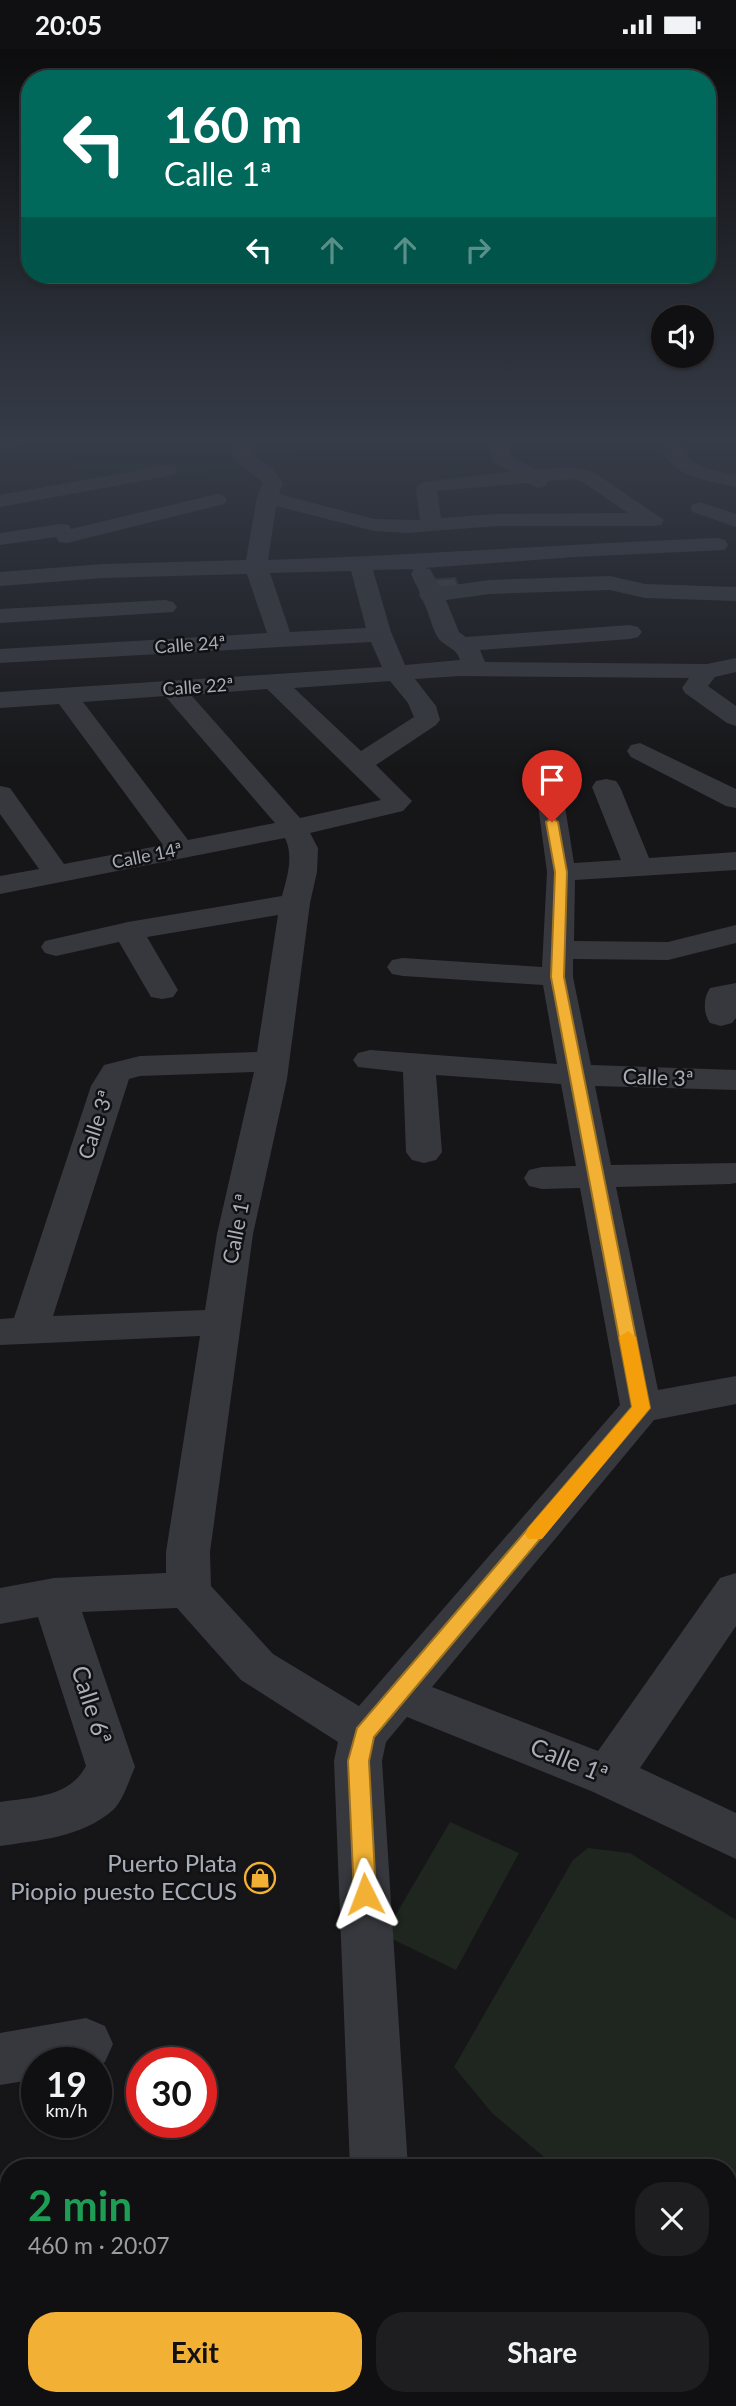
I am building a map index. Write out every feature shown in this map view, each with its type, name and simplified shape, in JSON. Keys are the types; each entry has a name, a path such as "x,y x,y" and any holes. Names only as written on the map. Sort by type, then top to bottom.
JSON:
{"street":[{"path":"85,553 103,571"},
{"path":"258,553 256,566 281,639"},
{"path":"415,553 430,595 443,616 449,635 464,644 472,653 472,663 460,669"},
{"path":"0,579 103,571 418,562 536,553"},
{"path":"274,682 360,763 427,720 427,710 397,674 379,634 360,563"},
{"path":"165,569 165,607 177,646"},
{"path":"430,595 489,587 610,583 645,591 736,594"},
{"path":"0,616 165,607"},
{"path":"443,616 468,614"},
{"path":"464,644 630,632"},
{"name":"Calle 24ª","path":"0,656 379,634"},
{"name":"Calle 22ª","path":"0,700 460,669 707,671 736,665"},
{"path":"707,671 694,688 736,719"},
{"name":"Calle 1ª","path":"172,689 294,828 304,848 303,872 295,903 272,1061 235,1234 221,1322 188,1552 189,1591"},
{"path":"66,696 181,850"},
{"path":"640,751 734,797"},
{"name":"Calle 14ª","path":"0,885 294,828 393,805 398,801 360,763"},
{"path":"547,775 561,872 557,963 641,1408"},
{"path":"606,787 638,867"},
{"path":"0,794 57,874"},
{"path":"561,872 736,861"},
{"path":"57,947 128,931 295,903"},
{"path":"128,931 162,990"},
{"path":"403,967 557,963 668,951 736,934"},
{"name":"Calle 3ª","path":"370,1060 577,1075 736,1080"},
{"name":"Calle 3ª","path":"15,1331 108,1086 116,1072 140,1066 272,1061"},
{"path":"419,1065 424,1152"},
{"path":"542,1178 597,1179 730,1173"},
{"path":"15,1331 221,1322"},
{"path":"379,2159 358,1761 365,1734 641,1408 736,1390"},
{"path":"0,1606 54,1596 122,1589 189,1591 257,1667 365,1734"},
{"path":"608,1776 736,1590"},
{"name":"Calle 6ª","path":"0,1824 66,1814 97,1794 111,1767 54,1596"},
{"name":"Calle 1ª","path":"399,1694 608,1776 736,1837"},
{"path":"0,2059 86,2044"}],"shaded area":[{"path":"450,1822 519,1853 456,1970 384,1935"},
{"path":"588,1848 630,1853 736,1920 736,2159 546,2159 492,2113 454,2067 573,1860"}],"building":[{"path":"455,578 460,590 434,588 430,580"}],"slow traffic":[{"path":"535,1534 641,1408 628,1337"}],"place":[{"name":"Puerto Plata Piopio puesto ECCUS","path":"260,1878"}],"route":[{"path":"365,1894 358,1761 365,1734 641,1408 557,977 561,872 552,822"}]}
